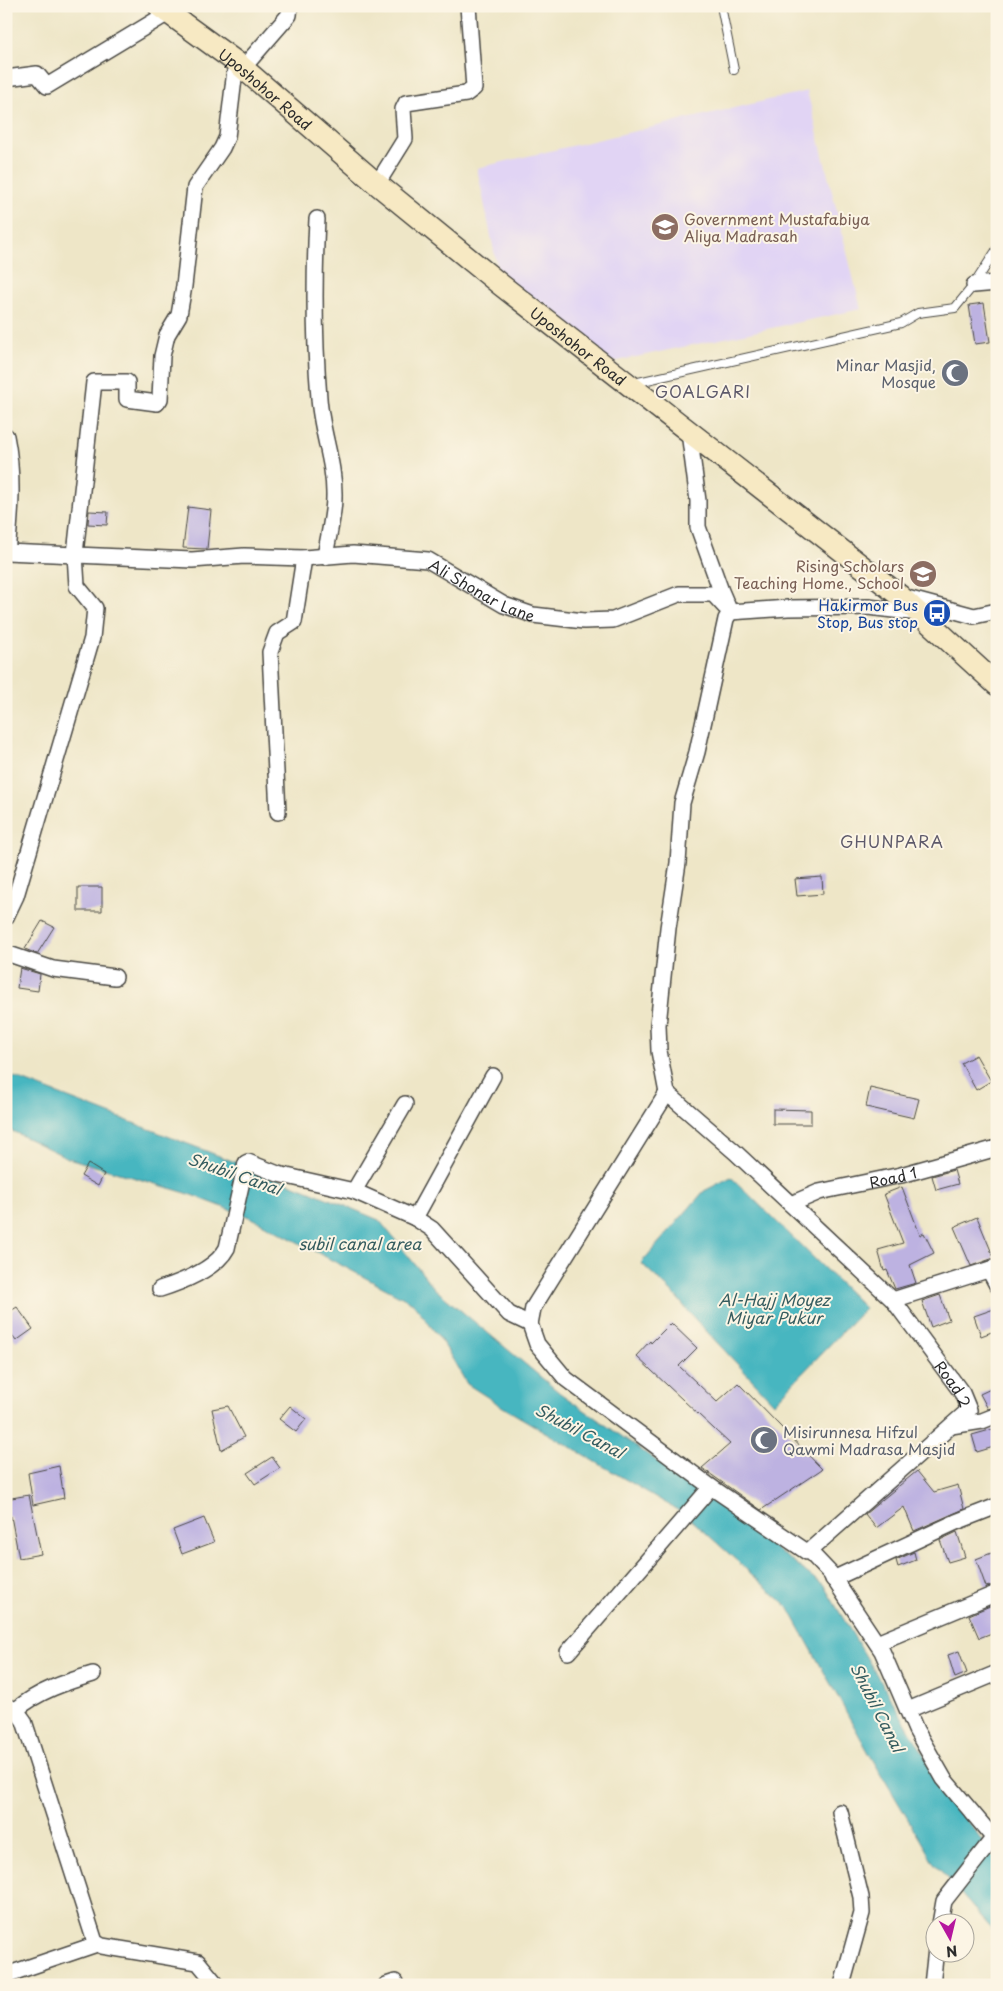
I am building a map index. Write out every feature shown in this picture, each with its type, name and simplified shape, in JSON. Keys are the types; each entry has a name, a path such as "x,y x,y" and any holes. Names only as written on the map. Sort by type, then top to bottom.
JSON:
{"main road":[{"name":"Uposhohor Road","path":"163,10 239,65 377,184 501,285 900,596 997,685"}],"street":[{"path":"6,917 16,896 92,638 95,608 77,586 75,554 94,382 127,382 127,398 156,403 160,399 162,356 167,335 179,315 184,286 195,187 222,148 227,137 239,65 289,16 290,6"},
{"path":"377,184 406,139 403,109 406,103 466,94 474,88 468,6"},
{"path":"6,78 37,74 47,86 163,10"},
{"path":"317,219 314,337 319,402 323,433 332,471 334,497 325,557"},
{"path":"974,285 997,283"},
{"path":"689,432 698,501 698,527 720,592 730,612"},
{"path":"6,436 11,463 11,518 6,552"},
{"name":"Ali Shonar Lane","path":"6,552 192,560 244,556 304,558 353,554 428,560 504,605 533,615 584,621 613,620 679,594 713,594 730,612"},
{"path":"278,812 270,652 277,634 294,622 304,558"},
{"path":"900,596 974,616 997,611"},
{"path":"730,612 788,608 868,607 919,613"},
{"path":"730,612 726,620 697,752 682,803 678,863 668,928 658,1025 659,1051 667,1093 735,1152 893,1300 993,1268 997,1286"},
{"path":"6,953 53,969 115,977"},
{"path":"415,1218 494,1076"},
{"path":"667,1093 533,1308 530,1324 537,1344 566,1379 711,1487 807,1552 809,1551 834,1579 882,1651 916,1730 944,1779 995,1839 944,1901 942,1914"},
{"path":"354,1191 405,1104"},
{"name":"Road 1","path":"790,1204 819,1192 901,1175 997,1148"},
{"path":"160,1289 189,1279 221,1257 226,1248 246,1163 248,1162 278,1174 354,1191 415,1218 432,1229 509,1314 530,1324"},
{"name":"Road 2","path":"809,1551 969,1410 962,1393 893,1300"},
{"path":"951,1426 982,1421 997,1415"},
{"path":"568,1652 711,1487"},
{"path":"834,1579 956,1522 997,1506"},
{"path":"877,1643 997,1593"},
{"path":"908,1710 997,1673"},
{"path":"93,1674 68,1682 11,1708 24,1721 97,1944"},
{"path":"840,1812 861,1897 862,1913 842,1985"},
{"path":"6,1975 97,1944 198,1962 217,1985"},
{"path":"932,1985 934,1964"}],"lane":[{"path":"722,6 734,70"},
{"path":"628,384 901,323 918,313 955,308 974,285 997,249"}],"shaded area":[{"name":"Government Mustafabiya Aliya Madrasah","path":"807,91 861,309 603,364 501,285 477,168"}],"water":[{"name":"subil canal area","path":"6,1074 305,1189 379,1220 435,1289 560,1393 711,1499 824,1586 950,1798 997,1861 997,1935 934,1863 870,1755 788,1607 686,1515 467,1384 442,1341 413,1303 252,1218 186,1193 68,1158 6,1128"},
{"name":"Al-Hajj Moyez Miyar Pukur","path":"731,1177 865,1308 774,1403 692,1316 675,1295 641,1263 704,1191"}],"building":[{"path":"984,303 990,342 975,344 969,305"},
{"path":"188,507 211,510 207,549 183,548"},
{"path":"89,511 108,512 107,525 88,524"},
{"path":"822,877 823,894 797,896 795,879"},
{"path":"78,887 102,887 102,911 78,911"},
{"path":"42,921 54,927 37,954 25,949"},
{"path":"20,968 40,974 38,991 17,988"},
{"path":"976,1055 991,1081 976,1090 961,1063"},
{"path":"870,1088 919,1099 914,1118 866,1107"},
{"path":"773,1109 811,1110 811,1124 773,1124"},
{"path":"88,1164 104,1174 98,1186 81,1176"},
{"path":"954,1170 958,1184 936,1190 932,1176"},
{"path":"902,1187 920,1235 924,1233 934,1253 910,1265 916,1283 895,1289 887,1270 884,1271 878,1250 903,1243 884,1194"},
{"path":"977,1217 994,1258 971,1266 954,1227"},
{"path":"940,1295 949,1320 931,1327 922,1301"},
{"path":"17,1307 33,1329 16,1341 6,1328 6,1314"},
{"path":"997,1308 997,1330 981,1336 974,1316"},
{"path":"671,1323 697,1348 679,1366 717,1402 738,1383 822,1469 761,1510 702,1468 730,1444 636,1356"},
{"path":"997,1386 997,1406 988,1409 980,1394"},
{"path":"228,1406 244,1437 221,1450 212,1409"},
{"path":"290,1406 306,1419 296,1432 279,1419"},
{"path":"997,1428 997,1446 977,1452 972,1435"},
{"path":"272,1457 280,1468 255,1484 247,1473"},
{"path":"59,1466 64,1498 33,1505 28,1473"},
{"path":"917,1471 934,1492 958,1485 964,1509 914,1531 904,1507 876,1528 865,1514"},
{"path":"29,1495 41,1554 19,1558 11,1516 6,1517 6,1499"},
{"path":"204,1518 214,1542 182,1554 173,1530"},
{"path":"957,1532 965,1557 948,1562 940,1540"},
{"path":"914,1552 916,1560 898,1567 896,1560"},
{"path":"994,1552 997,1559 997,1584 986,1587 976,1559"},
{"path":"997,1603 997,1631 979,1638 969,1615"},
{"path":"959,1651 967,1673 955,1678 948,1655"}],"place":[{"name":"Government Mustafabiya Aliya Madrasah","path":"665,227"},
{"name":"Minar Masjid, Mosque","path":"955,373"},
{"name":"Rising Scholars Teaching Home., School","path":"923,574"},
{"name":"Hakirmor Bus Stop, Bus stop","path":"937,613"},
{"name":"Misirunnesa Hifzul Qawmi Madrasa Masjid","path":"764,1440"}],"district":[{"name":"GOALGARI","path":"703,391"},
{"name":"GHUNPARA","path":"892,841"}],"water label":[{"name":"Shubil Canal","path":"235,1173"},
{"name":"Shubil Canal","path":"580,1430"},
{"name":"Shubil Canal","path":"878,1707"}]}
